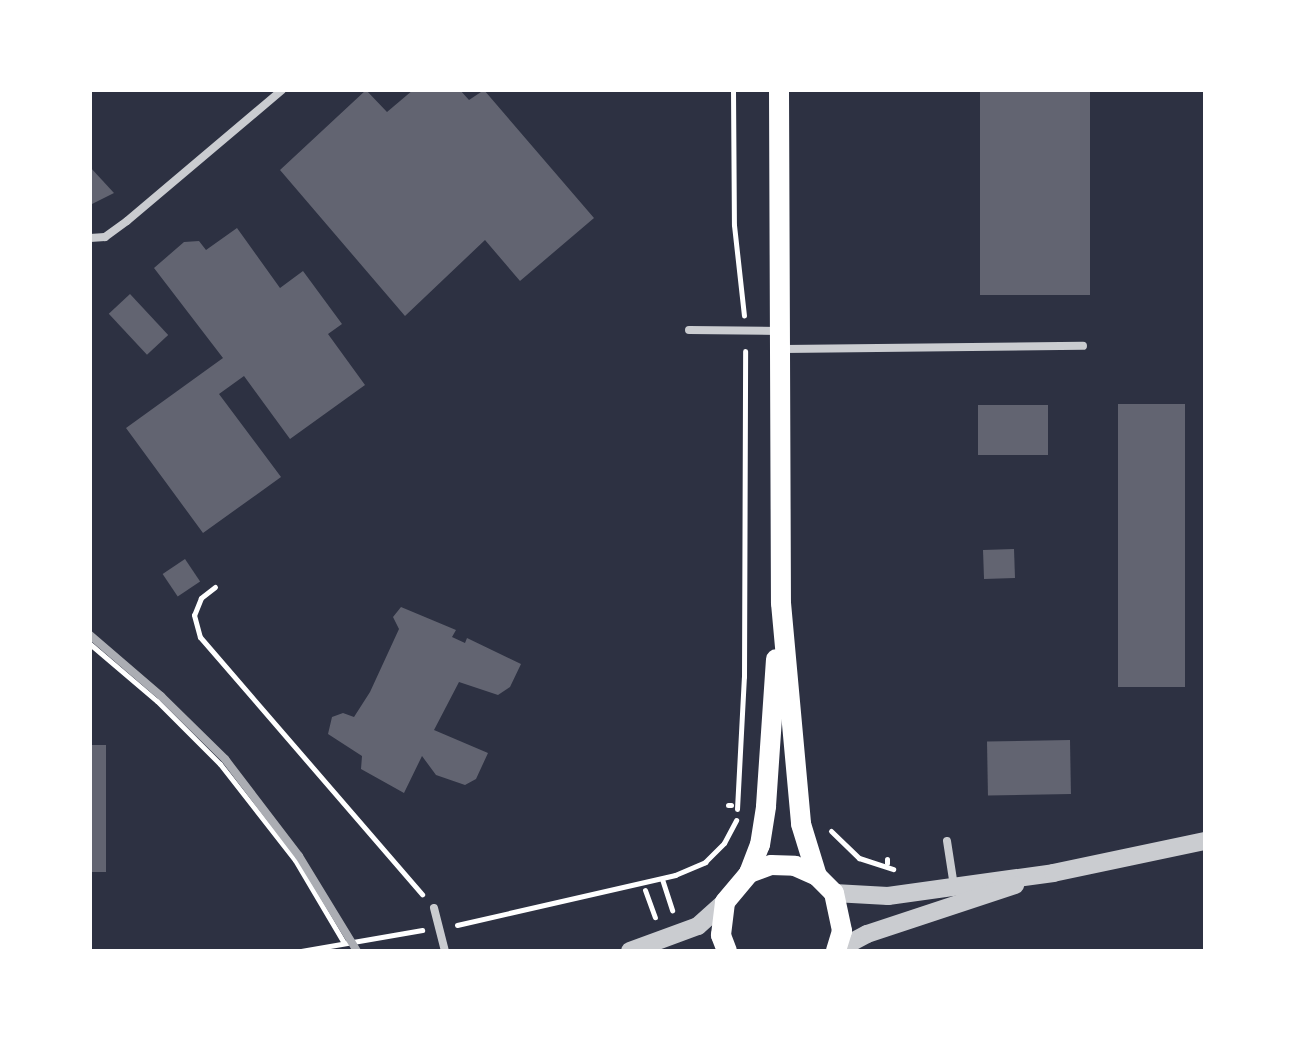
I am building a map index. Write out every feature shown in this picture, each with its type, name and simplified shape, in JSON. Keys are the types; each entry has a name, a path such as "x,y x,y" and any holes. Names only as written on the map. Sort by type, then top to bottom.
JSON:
{"main road":[{"path":"726,951 721,935 725,902 749,873 760,845 781,603 779,90"},
{"path":"781,603 801,824 817,876"},
{"path":"749,873 772,865 795,866 817,876 834,894 842,931 837,951"}],"street":[{"path":"837,951 955,895 1205,841"},
{"path":"834,894 955,895"},
{"path":"630,951 698,926 725,902"}],"lane":[{"path":"90,238 105,237 282,90"},
{"path":"689,330 780,340 1083,346"},
{"path":"947,841 955,895"},
{"path":"434,908 446,951"}],"path":[{"path":"733,90 734,225 744,320"},
{"path":"302,951 343,947 662,879 705,862 724,842 736,820 744,676 744,339"},
{"path":"215,588 201,598 194,614 200,637 434,908"},
{"path":"90,644 157,700 220,764 294,860 343,947"},
{"path":"822,825 859,858 900,870"},
{"path":"662,879 676,923"},
{"path":"645,890 660,929"}],"building":[{"path":"366,90 387,112 413,90 460,90 469,100 484,90 594,218 520,281 485,240 405,316 280,170"},
{"path":"980,90 1090,90 1090,295 980,295"},
{"path":"90,167 114,193 90,205"},
{"path":"237,228 280,288 303,271 342,324 328,334 365,385 290,439 244,376 219,394 281,477 203,533 126,428 223,358 154,268 184,242 199,241 206,250"},
{"path":"130,294 168,335 147,355 109,314"},
{"path":"1118,404 1185,404 1185,687 1118,687"},
{"path":"978,405 1048,405 1048,455 978,455"},
{"path":"1014,549 1015,578 984,579 983,550"},
{"path":"185,559 200,581 178,596 163,574"},
{"path":"401,607 456,630 452,637 465,643 467,638 521,664 510,687 498,695 459,682 434,730 488,753 476,779 465,785 436,775 422,756 404,793 361,769 362,756 328,734 332,717 343,713 354,717 370,692 399,629 393,617"},
{"path":"1070,740 1071,794 988,795 987,741"},
{"path":"90,745 106,745 106,872 90,872"}],"railway":[{"path":"90,635 161,696 225,759 299,856 357,951"}]}
